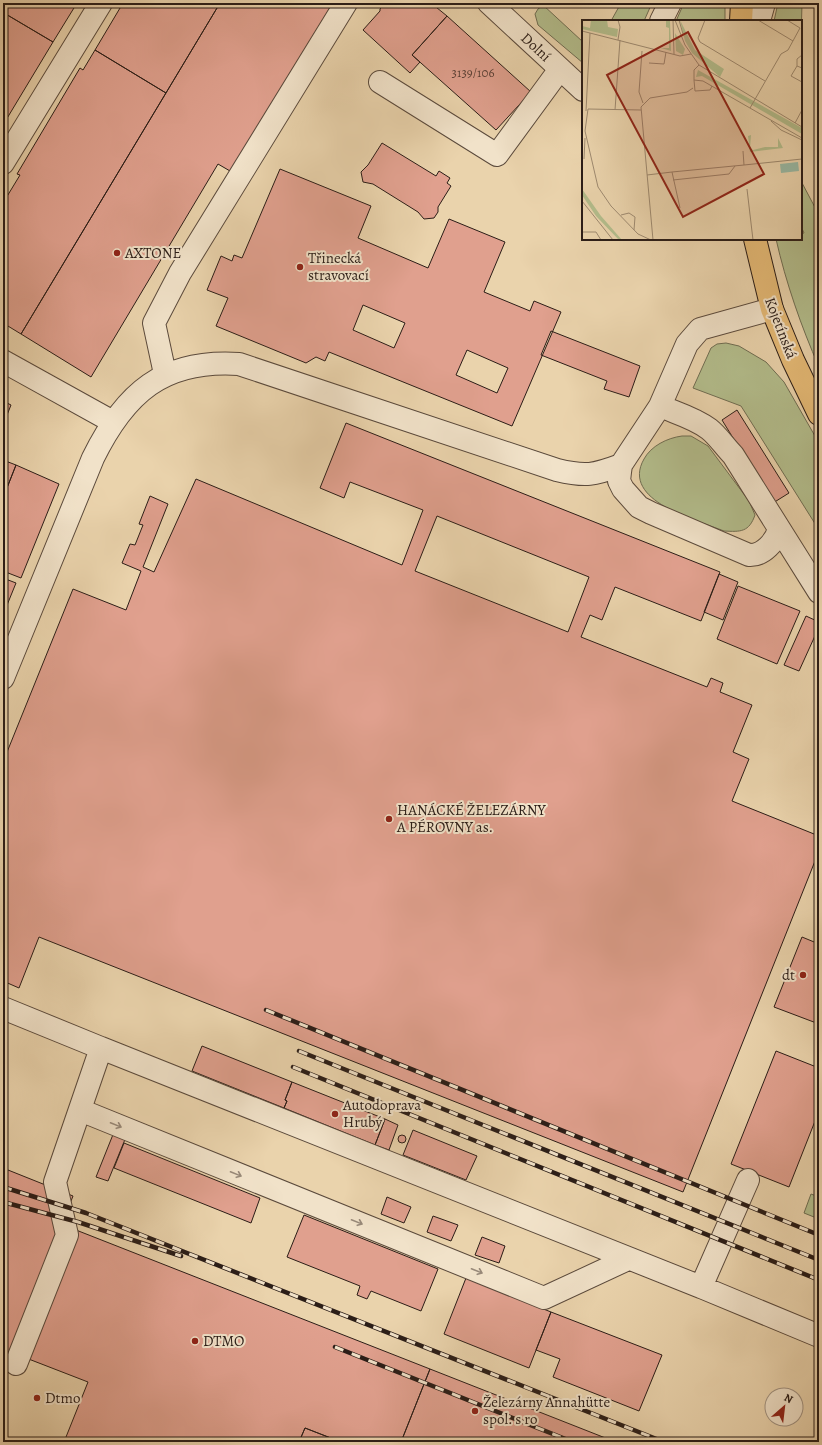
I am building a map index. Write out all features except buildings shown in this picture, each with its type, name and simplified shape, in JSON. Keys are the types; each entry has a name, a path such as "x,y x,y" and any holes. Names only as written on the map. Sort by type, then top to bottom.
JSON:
{"main road":[{"path":"741,20 742,3"},
{"name":"Kojetínská","path":"755,240 772,309 793,360 819,414"}],"street":[{"path":"3,163 101,3"},
{"path":"164,374 154,323 180,273 346,3"},
{"name":"Dolní","path":"489,3 582,89"},
{"path":"662,20 670,3"},
{"path":"759,20 764,3"},
{"path":"380,82 497,155 560,69"},
{"path":"772,309 700,329 688,344 660,406 621,465 619,481 629,497 639,507 676,525 753,555 761,552 771,544 779,529"},
{"path":"3,361 113,422"},
{"path":"3,678 93,458 113,422 139,392 164,374 204,365 239,364 557,470 587,475 621,465"},
{"path":"660,406 699,422 710,430 733,455 819,592"},
{"path":"3,1008 701,1287 819,1336"},
{"path":"16,1364 67,1235 55,1182 101,1048"},
{"path":"80,1110 544,1298 628,1259"},
{"path":"701,1287 748,1180"}],"green space":[{"path":"621,3 652,3 644,20 612,20"},
{"path":"684,3 725,3 725,20 676,20"},
{"path":"778,3 802,3 802,20 774,20"},
{"path":"543,5 582,41 582,62 538,25 535,14"},
{"path":"802,183 819,215 819,367 794,304 776,240 802,240 802,234 804,233 802,228"},
{"path":"726,343 739,346 766,362 784,382 819,443 819,530 741,406 693,388 711,348 717,344"},
{"path":"682,436 691,436 708,446 749,501 755,515 753,521 747,528 740,531 724,531 697,521 665,507 652,497 643,486 639,474 647,454 660,443"},
{"path":"811,1194 819,1197 819,1219 804,1213"}],"railway":[{"path":"266,1010 819,1235"},
{"path":"299,1051 819,1260"},
{"path":"293,1067 819,1280"},
{"path":"3,1187 86,1213 664,1442"},
{"path":"3,1202 78,1222 181,1256"},
{"path":"335,1347 573,1442"}],"place":[{"name":"AXTONE","path":"117,253"},
{"name":"Třinecká stravovací","path":"300,267"},
{"name":"HANÁCKÉ ŽELEZÁRNY A PÉROVNY as.","path":"389,819"},
{"name":"dt","path":"803,975"},
{"name":"Autodoprava Hrubý","path":"335,1114"},
{"name":"DTMO","path":"195,1341"},
{"name":"Dtmo","path":"37,1398"},
{"name":"Železárny Annahütte spol. s ro","path":"475,1411"}]}
